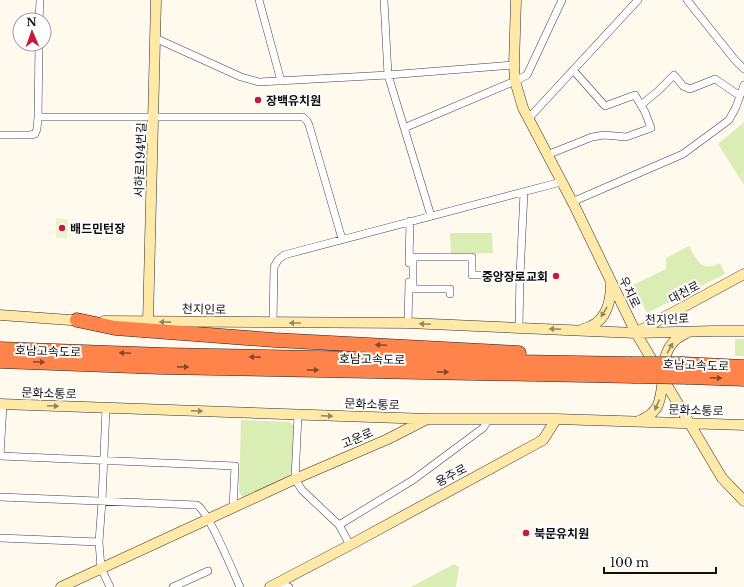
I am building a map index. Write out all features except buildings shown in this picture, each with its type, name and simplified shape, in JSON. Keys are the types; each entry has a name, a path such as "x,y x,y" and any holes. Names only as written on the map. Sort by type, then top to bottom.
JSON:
{"highway":[{"path":"77,320 123,329 282,340 525,353 587,363"},
{"name":"호남고속도로","path":"0,349 181,355 587,363 632,370"},
{"name":"호남고속도로","path":"0,361 160,367 632,370 686,370 744,367"},
{"name":"호남고속도로","path":"686,370 744,379"}],"street":[{"path":"39,12 40,0"},
{"name":"서하로194번길","path":"148,322 156,0"},
{"path":"259,0 281,81"},
{"path":"384,0 388,75 431,216"},
{"name":"우치로","path":"516,0 514,65 515,81 519,100 572,202 636,333 722,478 744,501"},
{"path":"404,128 527,75 562,0"},
{"path":"528,119 638,0"},
{"path":"687,0 735,60 744,69"},
{"path":"155,38 252,81 264,82 388,75 514,65"},
{"path":"0,135 30,136 35,134 38,117 39,52"},
{"path":"547,155 592,137 604,135 626,137 651,128 635,95 605,106 573,70"},
{"path":"641,105 674,75 683,86 690,89 715,79 740,96"},
{"path":"572,202 683,154 729,120 744,85"},
{"path":"38,117 303,117 309,125 342,240"},
{"path":"273,323 274,267 278,260 284,255 561,182"},
{"path":"519,327 524,192"},
{"path":"408,323 410,221"},
{"path":"450,294 450,288 414,289 414,257 472,257 472,275 520,275"},
{"name":"대천로","path":"636,333 744,274"},
{"path":"579,330 593,325 605,312 611,298 611,282"},
{"name":"천지인로","path":"0,315 77,320 148,322 408,323 636,333 691,331 744,332"},
{"path":"637,421 649,416 657,408 668,349 672,342 679,336 691,331"},
{"path":"1,404 0,456 235,466 233,508"},
{"name":"문화소통로","path":"1,404 298,415 556,419 744,425"},
{"path":"106,408 99,542 101,568 110,587"},
{"path":"298,415 295,479 302,490 339,525 350,545"},
{"name":"고운로","path":"61,587 295,479 388,439 429,418"},
{"name":"용주로","path":"339,525 413,480 483,428 489,419"},
{"name":"용주로","path":"274,585 543,440 556,419"},
{"path":"0,497 197,505 208,519 240,587"},
{"path":"0,538 99,542"},
{"path":"174,587 208,571"},
{"path":"274,585 289,587"}],"green space":[{"path":"744,120 744,185 718,144 743,123"},
{"name":"배드민턴장","path":"56,218 68,219 67,238 56,238"},
{"path":"450,233 492,233 493,253 451,254"},
{"path":"689,246 700,264 708,267 720,263 725,274 647,313 633,285 666,269 666,258"},
{"path":"735,339 744,339 744,356 735,356"},
{"path":"241,420 289,422 294,426 292,470 288,478 243,498 239,492"},
{"path":"454,564 459,567 456,587 411,587"}],"place":[{"name":"장백유치원","path":"258,100"},
{"name":"배드민턴장","path":"62,228"},
{"name":"중앙장로교회","path":"556,276"},
{"name":"북문유치원","path":"526,533"}]}
